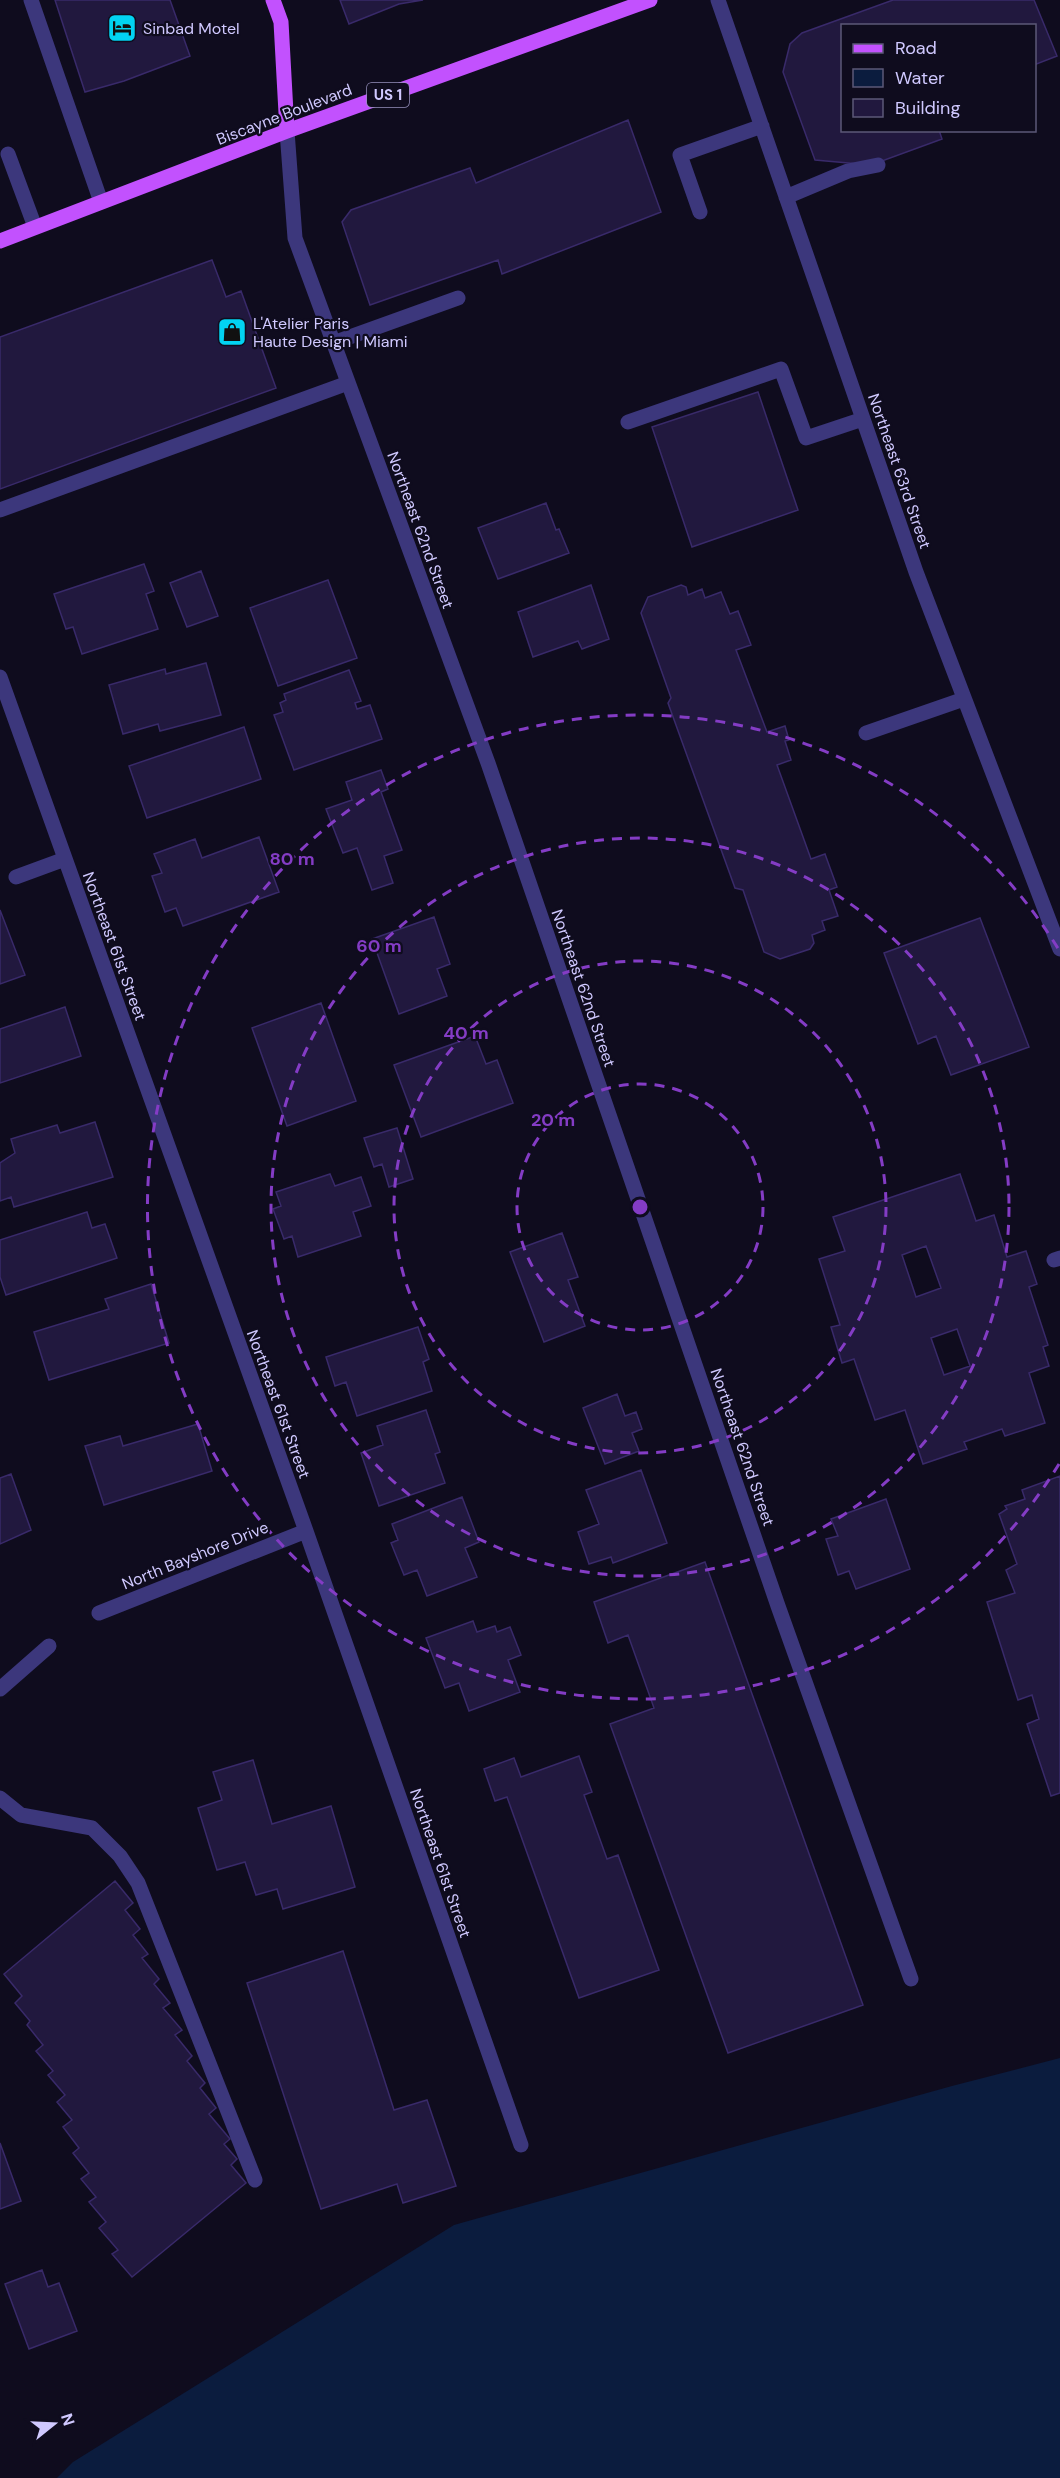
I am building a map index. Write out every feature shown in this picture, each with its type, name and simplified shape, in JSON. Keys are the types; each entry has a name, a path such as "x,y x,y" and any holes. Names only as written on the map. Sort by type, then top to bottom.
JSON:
{"main road":[{"name":"Northeast 62nd Street","path":"273,0 280,22 287,131"},
{"name":"Biscayne Boulevard","path":"0,241 287,131 650,0"}],"street":[{"path":"31,0 101,202"},
{"name":"Northeast 63rd Street","path":"718,0 916,572 1060,949"},
{"path":"700,212 680,155 762,126"},
{"name":"Northeast 62nd Street","path":"287,131 295,238 488,764 782,1617 911,1979"},
{"path":"8,154 35,228"},
{"path":"786,197 848,171 878,165"},
{"path":"333,343 458,298"},
{"path":"628,422 781,369 806,438 863,418"},
{"path":"0,510 348,383"},
{"name":"Northeast 61st Street","path":"0,677 306,1531 521,2145"},
{"path":"866,734 964,699"},
{"path":"16,877 65,859"},
{"name":"North Bayshore Drive","path":"99,1613 306,1531"},
{"path":"0,1689 49,1646"},
{"path":"0,1798 21,1815 92,1828 120,1856 138,1883 255,2180"}],"water":[{"path":"1060,2058 1060,2478 57,2478 73,2462 454,2225"}],"building":[{"name":"Sinbad Motel","path":"55,0 170,0 190,56 124,81 85,92"},
{"path":"340,0 423,0 399,4 349,24"},
{"path":"893,0 1034,0 1057,56 1036,64 1036,24 841,24 841,132 940,132 942,139 871,165 815,160 783,72 790,44 802,33"},
{"path":"628,120 661,212 502,274 498,260 370,305 342,222 351,210 470,168 476,183"},
{"path":"212,260 226,297 241,291 276,388 0,489 0,337"},
{"path":"758,392 798,510 692,547 652,427"},
{"path":"546,503 556,530 559,529 569,553 498,579 478,528"},
{"path":"144,564 154,591 146,594 158,629 82,654 73,627 66,629 54,594"},
{"path":"201,571 218,616 187,627 170,583"},
{"path":"328,580 357,658 278,686 250,608"},
{"path":"591,585 609,639 582,649 578,641 533,657 518,612"},
{"path":"681,585 686,587 688,595 702,589 705,598 721,592 730,614 738,611 751,645 736,650 767,732 785,726 789,740 785,741 791,760 777,765 811,859 825,854 837,887 829,890 838,916 822,921 825,930 812,935 814,943 810,949 780,959 764,952 743,890 735,888 668,703 671,698 641,613 648,597"},
{"path":"206,663 221,715 160,731 158,724 123,734 109,685 165,669 166,674"},
{"path":"349,670 361,701 355,703 357,709 370,705 382,739 294,770 274,715 283,712 280,703 286,700 284,694"},
{"path":"244,727 261,779 147,818 129,766"},
{"path":"381,770 388,789 381,792 402,850 384,856 393,883 372,890 357,848 343,853 326,809 352,800 346,782"},
{"path":"259,837 279,892 183,926 176,908 165,912 152,876 162,873 154,854 195,839 202,858"},
{"path":"0,910 25,975 0,984"},
{"path":"434,917 450,964 437,969 447,996 399,1014 372,939"},
{"path":"980,918 1029,1047 951,1075 936,1036 918,1044 884,953"},
{"path":"321,1003 356,1101 287,1126 252,1028"},
{"path":"65,1007 81,1056 0,1083 0,1029"},
{"path":"475,1036 486,1064 497,1060 513,1103 421,1137 394,1065"},
{"path":"95,1122 113,1177 14,1207 11,1197 0,1201 0,1163 15,1153 11,1139 57,1125 60,1133"},
{"path":"397,1128 413,1179 389,1187 382,1164 374,1167 364,1138"},
{"path":"330,1174 335,1186 361,1177 371,1206 353,1212 361,1236 298,1257 292,1236 284,1239 273,1209 281,1206 276,1192"},
{"path":"960,1174 976,1221 994,1215 1007,1257 1026,1251 1037,1284 1029,1287 1048,1345 1043,1347 1049,1366 1029,1373 1045,1423 1005,1436 1002,1429 964,1442 967,1449 923,1464 905,1410 875,1420 854,1359 842,1363 831,1327 840,1325 819,1259 845,1251 833,1217","holes":["926,1246 941,1288 916,1297 902,1255","957,1329 970,1366 944,1375 931,1338"]},
{"path":"87,1212 92,1228 105,1224 117,1258 6,1295 0,1277 0,1240"},
{"path":"562,1233 578,1277 568,1280 585,1326 544,1342 510,1252"},
{"path":"151,1284 169,1343 49,1380 34,1332 109,1309 105,1299"},
{"path":"418,1327 429,1359 423,1362 432,1391 357,1416 346,1382 335,1386 326,1357"},
{"path":"617,1394 625,1416 636,1412 642,1429 632,1433 639,1451 605,1464 583,1408"},
{"path":"426,1410 440,1452 435,1454 445,1483 379,1506 361,1453 383,1445 377,1426"},
{"path":"198,1424 212,1471 104,1505 85,1446 120,1436 123,1446"},
{"path":"641,1470 667,1543 613,1563 611,1557 589,1564 578,1532 599,1524 586,1490"},
{"path":"11,1474 31,1530 0,1544 0,1478"},
{"path":"1060,1476 1060,1793 1051,1796 1027,1724 1039,1719 1032,1695 1018,1700 987,1602 1015,1593 1006,1570 1017,1564 999,1514 1007,1509 1005,1506 1025,1499 1022,1490"},
{"path":"462,1497 479,1542 465,1548 477,1577 427,1596 417,1570 404,1575 391,1543 398,1540 392,1524"},
{"path":"886,1499 910,1569 856,1589 849,1571 838,1575 826,1539 838,1536 831,1519"},
{"path":"705,1562 863,2005 728,2053 610,1724 654,1708 628,1635 608,1643 594,1602"},
{"path":"473,1621 477,1632 495,1626 497,1632 510,1627 521,1655 508,1660 520,1692 469,1711 459,1683 445,1688 426,1638"},
{"path":"579,1756 592,1792 584,1795 607,1859 618,1855 659,1970 579,1998 507,1797 495,1801 484,1769 514,1758 521,1777"},
{"path":"253,1760 272,1824 331,1806 355,1887 283,1909 277,1889 256,1895 245,1862 217,1870 198,1808 222,1800 213,1772"},
{"path":"115,1881 133,1903 125,1910 140,1929 133,1935 148,1954 142,1958 159,1979 154,1984 170,2003 163,2008 182,2030 175,2035 192,2056 187,2061 205,2083 200,2088 216,2108 209,2114 230,2139 224,2144 237,2159 231,2165 246,2183 132,2277 112,2254 118,2250 99,2228 106,2222 89,2202 96,2197 81,2179 89,2173 73,2153 79,2148 63,2127 72,2120 57,2102 65,2095 48,2075 53,2071 36,2051 43,2045 27,2025 30,2021 15,2003 22,1996 4,1974"},
{"path":"343,1951 394,2110 427,2100 456,2186 403,2203 397,2184 321,2209 247,1983"},
{"path":"0,2143 21,2201 0,2209"},
{"path":"42,2270 48,2287 59,2283 77,2331 29,2349 5,2284"}],"place":[{"name":"Sinbad Motel","path":"122,28"},
{"name":"L'Atelier Paris Haute Design | Miami","path":"232,332"}]}
